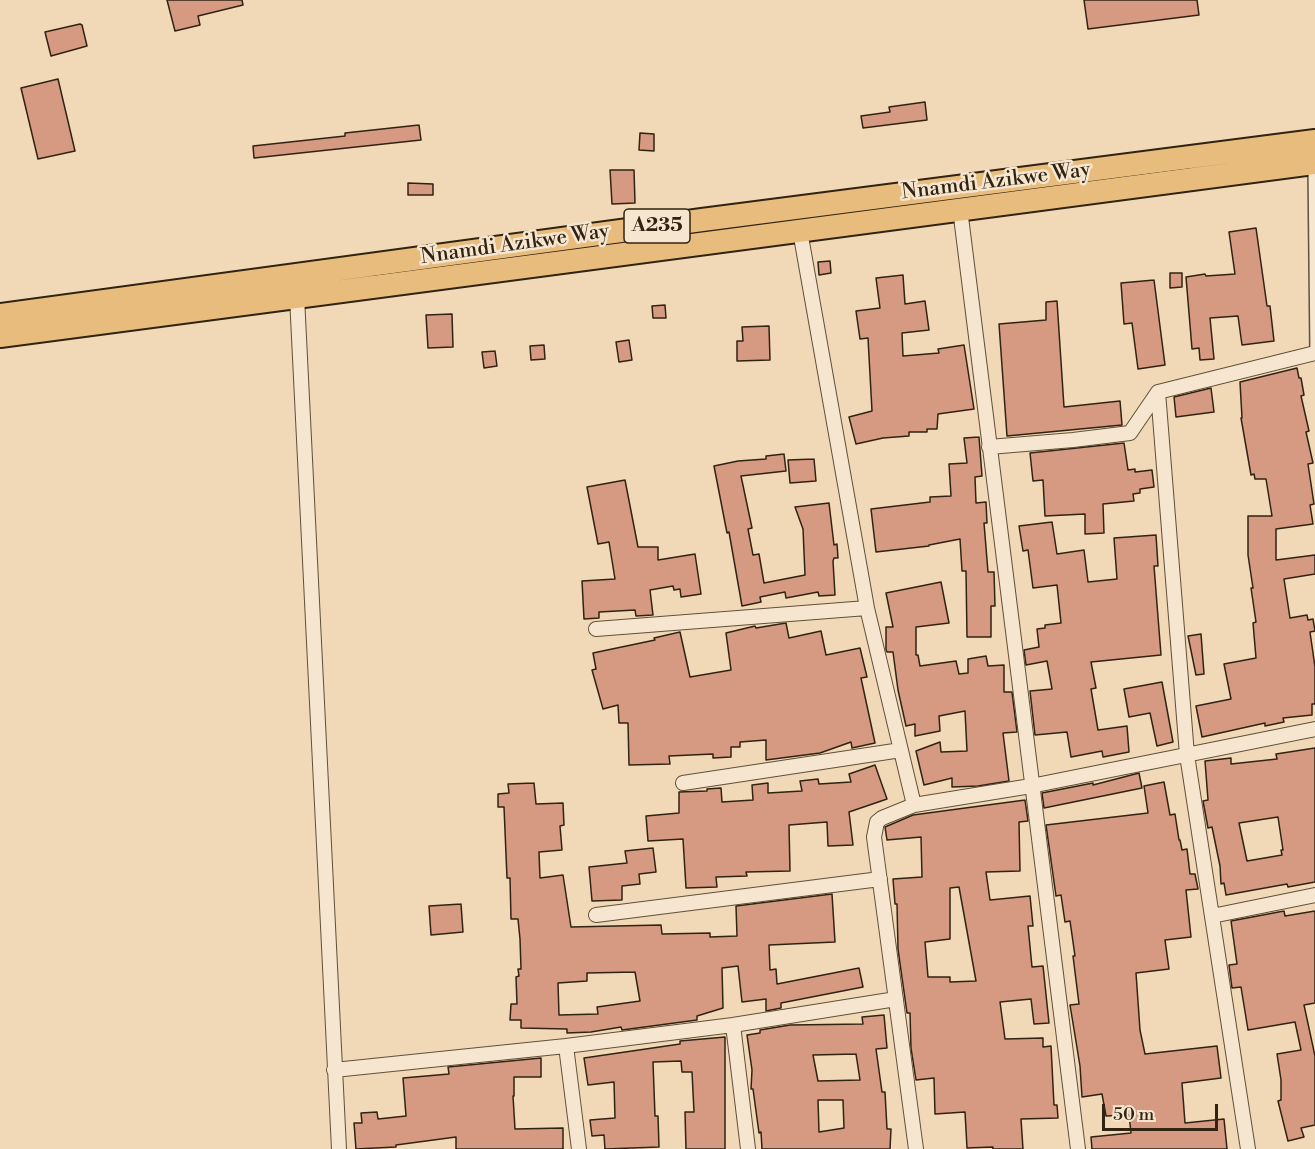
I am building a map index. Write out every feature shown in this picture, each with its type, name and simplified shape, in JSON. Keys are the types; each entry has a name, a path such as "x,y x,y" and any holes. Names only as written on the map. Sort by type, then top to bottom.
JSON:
{"highway":[{"name":"Nnamdi Azikwe Way","path":"0,336 960,210 1314,156"},
{"name":"Nnamdi Azikwe Way","path":"0,315 702,220 1314,156"}],"street":[{"path":"960,210 1078,1149"},
{"path":"800,231 867,608 914,805"},
{"path":"297,297 339,1149"},
{"path":"989,447 1130,433 1158,392 1314,353"},
{"path":"1158,392 1187,755 1248,1149"},
{"path":"596,629 867,608"},
{"path":"916,1149 880,879 874,828 877,822 914,805 1031,786 1315,729"},
{"path":"683,783 901,750"},
{"path":"596,915 880,879"},
{"path":"1212,916 1315,895"},
{"path":"334,1070 566,1046 733,1025 896,999"},
{"path":"733,1025 748,1149"},
{"path":"566,1046 579,1149"}],"lane":[{"path":"1314,156 1314,353"}],"building":[{"path":"167,0 242,0 243,5 198,16 200,25 175,31"},
{"path":"1084,0 1197,0 1199,15 1088,29"},
{"path":"80,24 87,46 51,56 45,32"},
{"path":"58,79 75,151 38,159 21,88"},
{"path":"925,102 927,120 863,128 861,116 890,112 889,107"},
{"path":"419,125 421,140 254,158 253,146"},
{"path":"640,133 654,134 654,151 639,150"},
{"path":"610,170 634,170 635,203 612,204"},
{"path":"408,183 433,184 433,195 408,195"},
{"path":"1256,228 1274,341 1242,345 1238,316 1210,318 1214,359 1200,360 1199,348 1192,349 1186,277 1205,274 1206,276 1235,274 1229,232"},
{"path":"830,261 831,273 819,275 818,262"},
{"path":"1170,273 1182,273 1182,287 1170,288"},
{"path":"903,275 905,304 925,301 929,330 902,333 903,356 939,353 938,349 964,345 974,409 938,414 937,429 927,429 927,432 909,432 909,436 883,438 856,444 849,417 872,411 868,338 860,339 856,311 880,308 876,278"},
{"path":"1154,280 1165,365 1138,369 1132,323 1124,324 1121,283"},
{"path":"1057,301 1064,407 1120,401 1122,425 1007,436 999,324 1046,320 1046,302"},
{"path":"665,305 666,318 653,318 652,306"},
{"path":"452,314 453,347 428,348 426,315"},
{"path":"769,326 770,360 737,361 737,341 743,341 742,327"},
{"path":"629,340 632,360 619,362 616,342"},
{"path":"544,345 545,359 531,360 530,346"},
{"path":"495,351 497,366 484,368 482,352"},
{"path":"1297,368 1304,395 1301,396 1313,463 1308,464 1314,504 1310,505 1313,524 1276,529 1276,560 1315,555 1315,574 1284,579 1290,618 1307,615 1308,620 1313,619 1315,631 1310,632 1315,667 1315,704 1312,704 1312,715 1283,718 1284,722 1265,726 1265,723 1202,737 1196,706 1231,699 1224,664 1256,658 1253,623 1256,622 1248,555 1248,516 1272,516 1266,479 1255,479 1254,474 1251,475 1241,418 1240,382"},
{"path":"1211,388 1214,412 1176,417 1174,397"},
{"path":"979,437 982,476 975,477 976,503 986,502 987,523 984,523 988,572 994,572 995,606 991,606 991,637 967,637 966,571 962,571 960,539 929,546 876,552 871,509 930,502 930,497 951,496 949,464 967,463 964,438"},
{"path":"1124,443 1128,470 1135,469 1135,472 1152,470 1154,487 1140,489 1140,493 1133,494 1134,501 1103,504 1104,533 1085,534 1085,514 1045,516 1043,480 1033,481 1030,453"},
{"path":"784,454 786,471 741,476 752,528 748,529 753,555 759,554 764,583 805,575 803,529 795,507 829,503 834,545 837,544 838,558 834,558 833,561 835,595 819,596 818,592 786,598 785,592 760,597 761,602 742,606 714,466 766,459 766,456"},
{"path":"814,459 816,481 790,483 788,460"},
{"path":"625,480 638,547 658,547 658,560 695,554 701,594 681,597 680,589 674,590 673,586 650,590 653,615 636,616 635,610 599,612 599,618 584,619 582,581 615,579 609,542 598,544 587,487"},
{"path":"1052,522 1057,554 1084,550 1088,582 1117,579 1114,538 1156,535 1158,566 1154,566 1161,655 1091,662 1096,688 1091,689 1098,730 1127,726 1129,752 1103,757 1102,751 1071,757 1067,732 1035,735 1030,691 1052,689 1047,661 1026,665 1024,650 1039,647 1037,629 1045,628 1045,625 1061,623 1057,585 1033,588 1028,550 1023,551 1019,526"},
{"path":"941,582 949,623 916,627 916,655 918,655 920,666 956,661 959,674 968,673 968,659 986,656 988,666 1004,665 1004,692 1012,692 1017,732 1003,733 1009,781 952,787 952,778 924,785 916,751 940,742 941,752 967,751 965,711 939,716 940,731 915,736 915,724 906,726 893,652 886,650 886,627 893,627 886,593"},
{"path":"786,623 789,638 821,631 826,655 860,648 867,677 861,678 875,743 852,748 851,742 820,753 766,760 766,740 740,742 740,747 731,747 731,757 713,758 713,754 669,756 670,764 629,765 628,723 619,723 618,705 603,709 592,670 596,669 593,653 655,640 654,638 680,632 690,677 731,670 726,633 755,626 756,628"},
{"path":"1201,634 1204,674 1196,675 1188,636"},
{"path":"1162,682 1173,742 1157,746 1150,713 1129,717 1124,689"},
{"path":"1315,748 1315,882 1288,887 1287,884 1226,895 1224,883 1221,884 1220,866 1212,827 1208,828 1203,801 1208,800 1205,761 1231,758 1231,764 1277,759 1276,754","holes":["1278,817 1283,850 1281,850 1282,855 1247,861 1239,823"]},
{"path":"875,765 887,799 849,812 853,845 828,846 827,822 789,825 790,871 746,872 747,876 716,877 717,887 686,888 683,839 648,841 646,816 679,813 679,792 721,788 722,802 753,800 752,785 768,783 768,793 802,791 800,781 818,779 819,784 851,782 849,774"},
{"path":"1139,773 1142,788 1044,808 1042,793 1093,783 1093,785"},
{"path":"1164,782 1170,815 1175,814 1182,850 1187,849 1190,874 1195,874 1198,889 1186,890 1191,937 1165,940 1169,969 1136,973 1140,1030 1145,1054 1217,1046 1221,1078 1182,1083 1185,1123 1224,1119 1227,1149 1092,1149 1091,1137 1131,1133 1129,1115 1106,1116 1102,1094 1082,1097 1080,1066 1070,1005 1079,1004 1073,956 1075,956 1070,921 1065,922 1061,895 1056,896 1046,825 1148,813 1144,786"},
{"path":"534,783 536,804 563,803 564,825 560,826 562,850 539,852 540,878 563,875 571,927 661,925 662,934 710,933 710,937 737,936 736,906 832,894 835,942 769,945 770,970 776,969 777,984 859,968 863,987 781,1003 781,1008 766,1011 766,999 742,1002 738,966 722,968 723,1008 697,1016 697,1020 591,1032 567,1033 567,1029 521,1028 521,1020 510,1020 511,1004 517,1004 516,977 519,976 518,969 521,969 520,939 518,919 511,919 504,807 498,807 498,794 509,793 508,784","holes":["635,972 640,1001 597,1007 598,1014 559,1015 558,983 587,981 587,973"]},
{"path":"1025,800 1028,821 1019,822 1020,871 986,872 990,900 1030,896 1033,926 1028,926 1032,967 1043,966 1049,1023 1034,1024 1031,999 1000,1002 1005,1039 1043,1038 1043,1047 1051,1046 1054,1105 1057,1105 1058,1118 1021,1119 1023,1149 967,1148 965,1112 935,1114 934,1078 916,1080 911,1048 910,1013 907,1013 898,949 897,904 895,904 893,879 922,877 921,837 887,840 885,827 913,815","holes":["959,887 976,981 950,982 950,977 928,977 925,942 950,939 950,888"]},
{"path":"653,848 656,872 639,874 640,884 622,886 622,900 592,901 589,867 627,863 625,851"},
{"path":"461,904 463,932 431,935 429,906"},
{"path":"1284,911 1285,916 1315,911 1315,1003 1304,1005 1315,1056 1315,1125 1301,1128 1304,1137 1288,1141 1278,1101 1281,1100 1281,1080 1277,1054 1301,1050 1295,1022 1248,1030 1241,987 1232,988 1229,965 1237,964 1231,921"},
{"path":"884,1015 887,1048 876,1049 882,1092 885,1092 887,1129 891,1129 890,1149 762,1149 761,1132 759,1133 753,1089 751,1089 752,1070 747,1035 760,1033 760,1030 790,1025 863,1024 862,1017","holes":["856,1054 860,1080 818,1081 813,1055","818,1100 843,1100 844,1128 819,1132"]},
{"path":"725,1037 725,1149 686,1149 685,1112 694,1112 692,1072 682,1072 681,1061 653,1062 655,1116 658,1116 659,1147 605,1149 604,1135 592,1136 590,1120 615,1118 614,1082 588,1085 584,1058 680,1044 680,1041"},
{"path":"541,1058 541,1077 514,1077 515,1129 563,1128 563,1149 456,1149 456,1137 396,1145 396,1147 356,1149 354,1123 362,1123 361,1113 377,1112 378,1119 406,1116 403,1078 449,1074 448,1067"}]}
